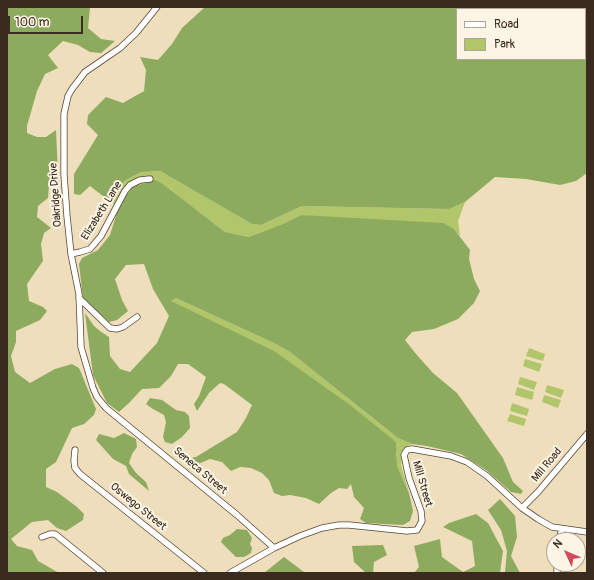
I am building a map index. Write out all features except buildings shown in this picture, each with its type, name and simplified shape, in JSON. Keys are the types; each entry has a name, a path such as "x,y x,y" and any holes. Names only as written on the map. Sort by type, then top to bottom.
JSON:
{"street":[{"name":"Oakridge Drive","path":"111,412 97,396 86,367 81,347 79,298 66,216 64,114 68,96 85,72 120,48 136,33 158,7"},
{"name":"Elizabeth Lane","path":"71,254 90,249 100,236 125,191 130,185 140,180 150,179"},
{"path":"79,298 110,328 117,329 123,327 137,317"},
{"name":"Seneca Street","path":"111,412 237,515 274,548"},
{"name":"Mill Road","path":"522,508 538,492 587,434"},
{"name":"Mill Street","path":"230,573 274,548 322,528 349,525 407,531 417,530 422,521 409,478 404,455 407,450 412,449 451,456 467,462 487,476 522,508"},
{"name":"Oswego Street","path":"75,450 75,468 80,474 204,573"},
{"path":"522,508 545,524 562,529 587,532"},
{"path":"42,537 55,534 102,573"}],"green space":[{"path":"7,7 93,7 90,8 88,28 101,39 115,41 101,53 90,52 78,45 63,41 48,55 58,68 45,74 37,91 27,126 27,133 37,137 46,137 56,130 58,175 49,185 48,198 38,206 37,217 51,228 44,233 41,244 43,261 27,284 29,301 43,307 47,311 40,320 16,331 16,342 11,356 15,372 30,383 55,369 72,364 79,368 96,409 94,415 84,424 72,428 56,462 46,469 46,487 57,492 77,507 84,514 83,520 66,531 57,528 48,520 32,522 11,539 17,546 32,550 38,561 59,573 9,573 7,571"},
{"path":"205,7 586,7 587,173 576,181 560,185 526,179 495,177 465,202 449,209 302,206 261,225 252,224 160,171 141,172 124,181 111,200 90,186 80,195 74,194 74,174 98,135 87,124 88,115 106,97 123,103 144,91 146,70 140,57 158,60 172,44 182,28"},
{"path":"160,171 252,224 261,225 302,206 449,209 465,202 458,221 460,236 454,229 301,215 249,237 225,232 163,184 119,206 118,211 111,200 124,181 141,172"},
{"path":"155,180 163,184 225,232 249,237 301,215 443,223 454,229 470,250 469,259 474,279 480,291 474,303 458,319 434,329 412,332 405,340 433,373 457,393 503,458 513,482 523,491 521,494 511,492 486,470 461,454 412,444 398,438 290,352 274,343 176,298 171,301 274,351 350,405 396,442 397,466 409,493 413,511 410,521 403,525 366,523 360,519 364,508 354,497 351,484 347,489 339,488 331,493 319,504 306,498 290,495 282,496 274,493 269,480 262,473 251,468 240,467 231,471 222,462 210,459 191,467 180,460 196,457 237,432 252,405 224,384 220,383 209,393 197,411 194,404 199,396 206,377 188,364 178,364 171,376 159,388 142,389 119,412 107,403 93,375 85,313 94,326 109,337 110,356 120,369 130,372 157,343 169,316 153,289 144,264 126,265 115,279 122,300 128,311 117,320 109,322 83,298 79,264 82,258 98,250 110,235 119,206 133,187"},
{"path":"176,298 274,343 290,352 398,438 412,444 405,447 402,454 401,465 409,493 397,466 397,452 171,301"},
{"path":"529,348 545,354 543,361 526,356"},
{"path":"525,359 542,364 539,372 523,366"},
{"path":"520,377 537,382 534,390 518,384"},
{"path":"547,385 564,390 561,398 545,392"},
{"path":"517,387 534,392 532,400 515,395"},
{"path":"544,395 561,400 558,408 542,402"},
{"path":"150,398 162,400 176,410 185,412 189,416 190,428 182,437 172,444 165,442 163,437 166,422 164,415 146,404"},
{"path":"512,403 529,409 527,416 510,411"},
{"path":"510,414 526,419 524,426 507,421"},
{"path":"124,433 136,439 137,447 132,454 129,463 136,473 146,482 149,491 129,474 126,466 113,459 96,440 99,434 114,438"},
{"path":"500,499 515,516 517,537 511,556 520,573 505,573 507,551 501,530 488,510"},
{"path":"476,514 488,523 503,551 500,573 414,573 419,567 414,546 440,539 442,557 463,572 475,566 472,541 443,527 449,523"},
{"path":"237,529 247,530 252,538 250,544 252,548 251,553 244,557 236,557 221,542 223,538 230,535"},
{"path":"383,545 387,555 374,562 373,573 366,573 354,562 352,546"},
{"path":"284,557 304,573 264,573"}]}
